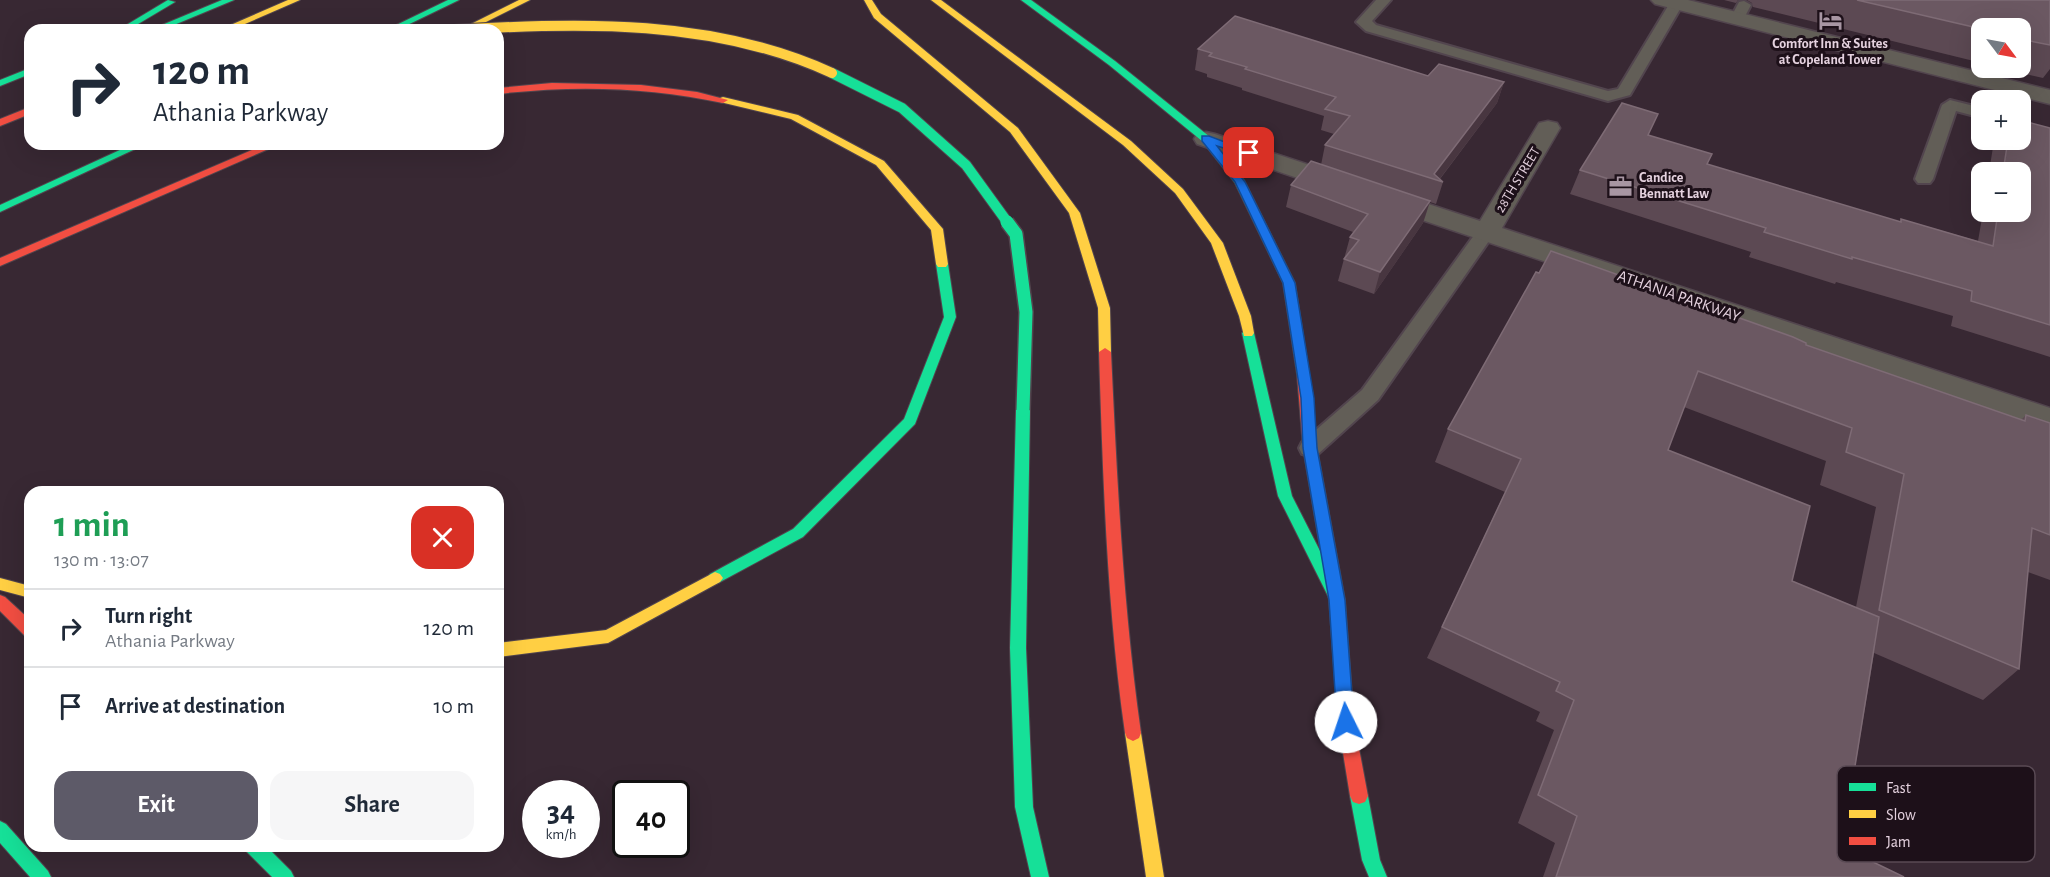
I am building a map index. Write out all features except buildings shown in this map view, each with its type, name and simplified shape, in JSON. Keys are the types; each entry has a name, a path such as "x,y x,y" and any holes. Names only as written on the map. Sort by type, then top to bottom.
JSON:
{"main road":[{"path":"133,24 175,0"},
{"path":"169,24 230,0"},
{"path":"238,24 296,0"},
{"path":"403,24 455,0"},
{"path":"476,24 526,0"},
{"path":"868,0 877,16 1014,130 1074,213 1104,308 1109,459 1121,649 1155,877"},
{"path":"935,0 1127,144 1179,191 1217,243 1245,316 1262,401 1285,496 1337,600"},
{"path":"1025,0 1112,63 1206,139 1240,182 1289,283 1307,398 1310,448 1337,600 1346,722 1371,860 1378,877"},
{"path":"504,27 613,26 725,38 819,67 902,108 966,165 1016,234 1026,312 1018,648 1023,795 1040,877"},
{"path":"10,64 24,63"},
{"path":"0,85 24,74"},
{"path":"0,85 24,78"},
{"path":"504,90 525,87 635,87 715,98 794,117 880,163 937,229 951,317 910,421 798,533 608,636 504,649"},
{"path":"0,123 24,113"},
{"path":"0,209 128,150"},
{"path":"0,262 260,150"},
{"path":"0,257 138,187"},
{"path":"0,584 24,590"},
{"path":"0,601 24,624"},
{"path":"0,830 42,877"},
{"path":"259,852 285,877"}],"street":[{"path":"1669,2 1741,12 2050,97"},
{"name":"28TH STREET","path":"1487,231 1548,128"},
{"name":"ATHANIA PARKWAY","path":"1206,139 2050,420"}],"lane":[{"path":"1384,0 1363,22 1371,28 1608,96 1624,92 1669,2"},
{"path":"1924,179 1950,105 1971,110"},
{"path":"1310,448 1370,395 1487,231"}],"traffic: fast":[{"path":"169,24 230,0"},
{"path":"403,24 455,0"},
{"path":"1025,0 1112,63 1206,139 1240,182 1289,283 1303,374"},
{"path":"132,24 171,2"},
{"path":"0,83 24,73"},
{"path":"832,73 902,108 966,165 1016,234 1026,312 1023,410"},
{"path":"0,209 128,150"},
{"path":"715,578 798,533 910,421 950,317 942,264"},
{"path":"1248,333 1285,496 1337,600"},
{"path":"1023,410 1018,648 1024,807 1040,877"},
{"path":"1359,796 1371,860 1378,877"},
{"path":"0,830 42,877"},
{"path":"259,852 285,877"}],"traffic: slow":[{"path":"238,24 296,0"},
{"path":"476,24 526,0"},
{"path":"868,0 877,16 1014,130 1074,213 1104,308 1105,352"},
{"path":"935,0 1127,143 1179,191 1217,243 1245,316 1248,333"},
{"path":"504,27 622,27 690,33 747,43 832,73"},
{"path":"723,100 794,117 880,163 937,229 942,264"},
{"path":"504,649 608,636 715,578"},
{"path":"0,584 24,590"},
{"path":"1133,733 1155,877"}],"traffic: jam":[{"path":"504,90 581,85 641,87 723,100"},
{"path":"0,123 24,113"},
{"path":"0,262 261,150"},
{"path":"1105,352 1121,649 1133,733"},
{"path":"1303,374 1310,448 1337,600 1346,722 1359,796"},
{"path":"0,601 24,624"}],"place":[{"name":"Comfort Inn & Suites at Copeland Tower","path":"1830,20"},
{"name":"Candice Bennatt Law","path":"1621,186"}],"route":[{"path":"1249,153 1206,139 1240,182 1289,283 1307,398 1310,448 1337,600 1346,722"}]}
